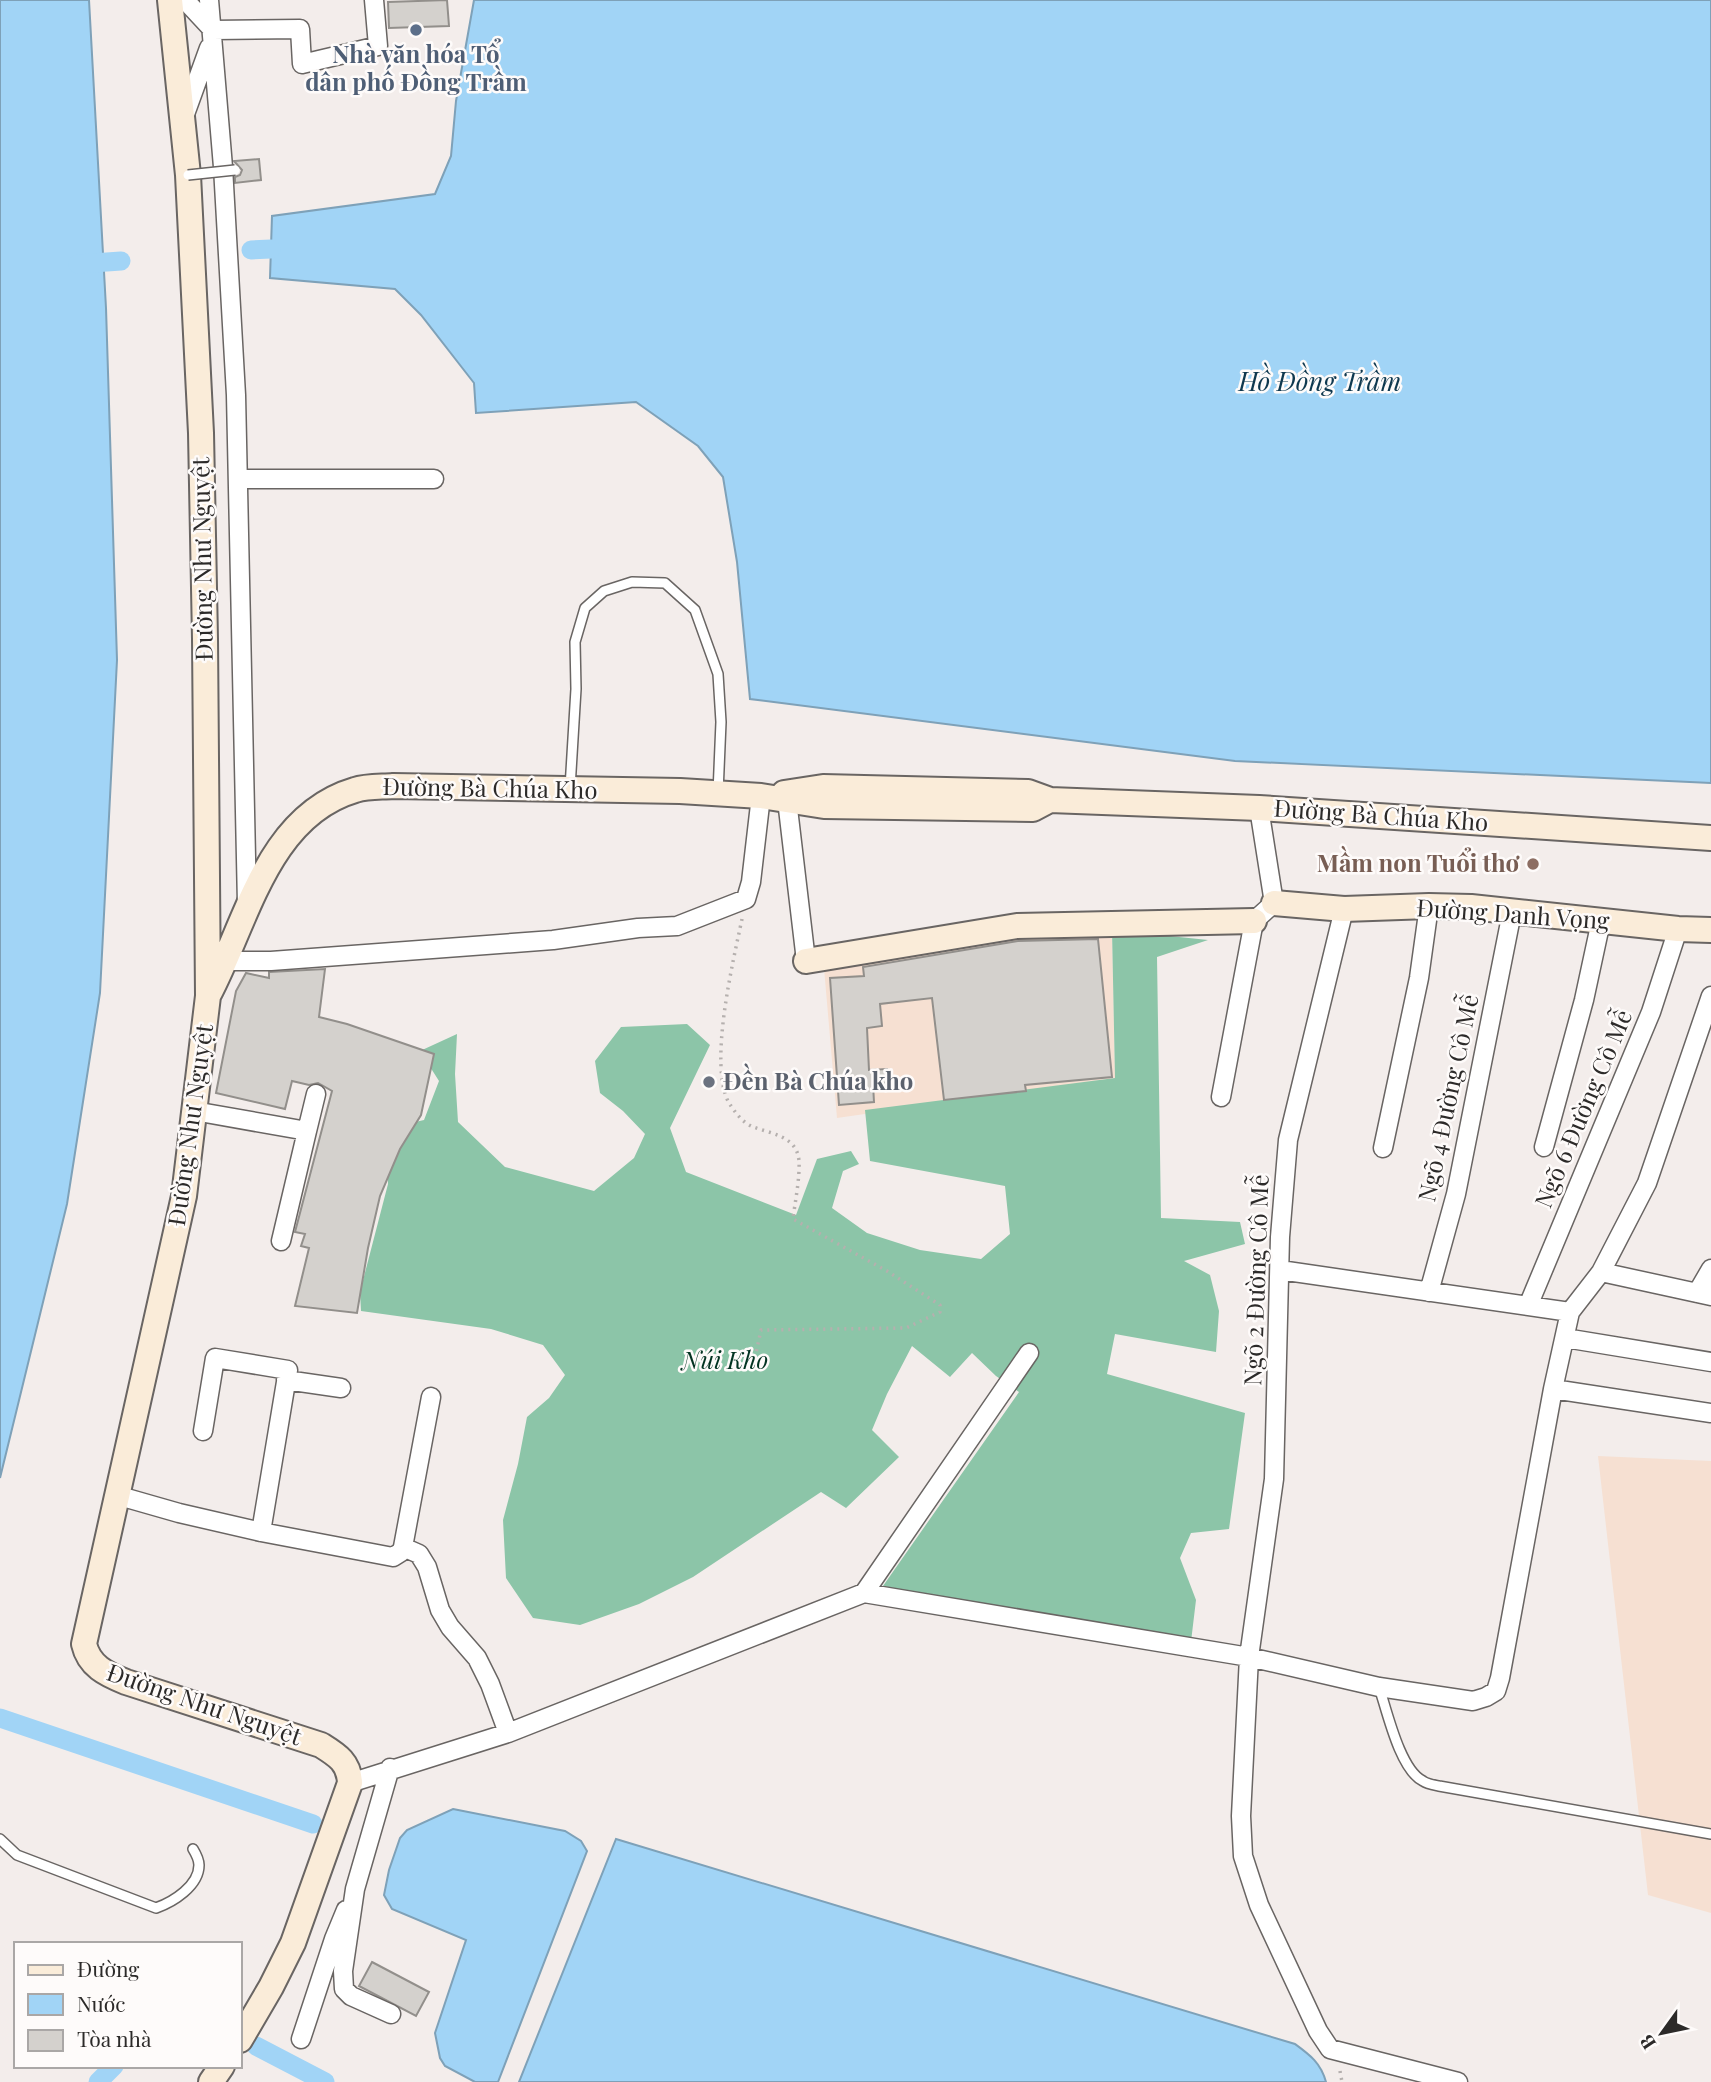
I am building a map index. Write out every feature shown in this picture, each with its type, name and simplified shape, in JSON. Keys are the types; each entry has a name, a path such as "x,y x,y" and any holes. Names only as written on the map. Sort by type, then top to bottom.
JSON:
{"street":[{"name":"Đường Như Nguyệt","path":"170,0 188,175 201,446 208,996 184,1196 84,1644 87,1656 107,1674 321,1745 344,1763 349,1770 350,1783"},
{"path":"185,0 213,30 300,29 302,64 378,46 374,0"},
{"name":"Đường Như Nguyệt","path":"209,0 234,368 247,908"},
{"path":"183,121 207,57 213,30"},
{"path":"238,479 435,480"},
{"name":"Đường Bà Chúa Kho","path":"208,996 226,961 247,908 282,841 303,820 326,803 356,789 393,786 718,793 761,796 824,806 1033,809 1050,800"},
{"name":"Đường Bà Chúa Kho","path":"761,796 823,787 1028,792 1050,800 1259,808 1711,838"},
{"path":"226,961 271,961 553,940 638,928 677,926 746,899 751,882 761,796"},
{"path":"788,800 806,961 1017,926 1254,921"},
{"path":"1221,1097 1254,921 1274,903 1259,808"},
{"name":"Đường Danh Vọng","path":"1274,903 1344,909 1429,906 1711,930"},
{"path":"1383,1148 1419,978 1429,906"},
{"name":"Ngõ 2 Đường Cô Mễ","path":"1344,909 1287,1140 1274,1479 1249,1657 1241,1816 1243,1856 1259,1905 1318,2031 1330,2049 1458,2082"},
{"name":"Ngõ 4 Đường Cô Mễ","path":"1429,1292 1456,1194 1512,912"},
{"path":"1544,1147 1584,1000 1601,921"},
{"name":"Ngõ 6 Đường Cô Mễ","path":"1528,1306 1651,1012 1678,929"},
{"path":"242,2036 293,1943 350,1783 390,1768 508,1733 864,1593 1249,1657 1379,1687 1473,1701 1496,1691 1570,1312 1601,1272 1647,1183 1711,996"},
{"path":"281,1241 316,1094"},
{"path":"194,1111 307,1131"},
{"path":"1601,1272 1704,1295 1711,1269"},
{"path":"1280,1270 1570,1312"},
{"path":"1565,1338 1711,1362"},
{"path":"864,1593 1029,1353"},
{"path":"203,1431 215,1358 288,1370 261,1532"},
{"path":"286,1380 341,1388"},
{"path":"1553,1389 1711,1413"},
{"path":"117,1495 178,1513 261,1532 393,1557 401,1552 403,1547 431,1397"},
{"path":"403,1547 419,1554 427,1567 440,1610 450,1628 477,1658 508,1733"},
{"path":"301,2039 334,1939 355,1889 390,1768"},
{"path":"355,1889 343,1971 344,1989 351,1996 391,2014"}],"lane":[{"path":"188,175 235,170"},
{"path":"570,790 576,689 575,642 585,608 604,591 632,582 665,583 695,611 718,674 721,722 718,793"},
{"path":"1379,1687 1396,1739 1409,1768 1421,1781 1439,1787 1711,1834"},
{"path":"0,1839 17,1855 156,1908 168,1904 184,1892 198,1874 200,1863 193,1849"}],"path":[{"path":"742,919 725,997 721,1072 729,1103 740,1118 752,1126 787,1139 796,1149 799,1162 793,1219 887,1270 941,1308 940,1312 925,1321 906,1328 761,1330 756,1353"}],"shaded area":[{"path":"1003,930 1112,930 1115,1078 837,1118 824,968"},
{"path":"1598,1456 1711,1461 1711,1913 1648,1895"}],"green space":[{"name":"Núi Kho","path":"1112,930 1208,940 1157,957 1161,1218 1240,1222 1245,1244 1184,1261 1210,1275 1219,1311 1216,1352 1115,1334 1107,1374 1245,1413 1229,1529 1191,1533 1180,1558 1196,1600 1190,1650 883,1586 1019,1392 996,1376 972,1353 950,1377 912,1346 872,1430 899,1457 846,1508 821,1492 693,1577 639,1604 580,1625 533,1618 506,1578 503,1520 527,1417 549,1398 565,1375 543,1345 491,1329 361,1311 360,1292 388,1184 387,1151 398,1126 424,1120 439,1081 420,1051 457,1034 455,1074 458,1122 505,1167 594,1191 634,1158 645,1134 623,1111 600,1093 595,1061 621,1027 687,1024 710,1045 670,1128 686,1172 796,1215 817,1159 851,1151 859,1164 843,1171 832,1208 867,1233 920,1250 981,1259 1010,1234 1005,1186 870,1161 865,1110 1115,1078"}],"water":[{"path":"0,0 89,0 106,308 117,660 100,993 67,1204 0,1478"},
{"name":"Hồ Đồng Trầm","path":"474,0 1711,0 1711,783 1235,761 750,699 737,562 723,477 698,446 636,402 476,413 474,383 421,315 395,289 270,278 272,216 435,194 451,156 456,101"},
{"path":"453,1809 565,1831 581,1841 587,1851 498,2082 475,2082 445,2066 440,2058 435,2033 466,1940 392,1909 384,1895 400,1838 407,1830"},
{"path":"616,1839 1295,2044 1318,2065 1326,2082 519,2082"}],"building":[{"path":"447,0 449,26 389,28 388,2"},
{"path":"259,159 261,180 235,183 235,177 240,175 242,170 234,161"},
{"path":"1098,939 1112,1077 1025,1085 1026,1091 944,1100 932,998 880,1004 882,1026 867,1028 869,1070 887,1069 888,1083 873,1084 874,1102 839,1105 830,978 864,976 863,967 1018,941"},
{"path":"325,969 319,1017 434,1054 421,1115 400,1149 380,1196 357,1313 295,1306 309,1248 301,1246 305,1234 295,1232 332,1091 318,1083 309,1085 292,1081 285,1109 216,1093 236,991 246,973 269,978 269,972"},
{"path":"372,1962 429,1992 416,2016 359,1986"}],"waterway":[{"path":"251,250 271,249"},
{"path":"78,264 121,261"},
{"path":"0,1718 313,1824"},
{"path":"256,2046 325,2082"},
{"path":"98,2082 112,2068"}],"place":[{"name":"Nhà văn hóa Tổ dân phố Đồng Trầm","path":"416,30"},
{"name":"Mầm non Tuổi thơ","path":"1533,864"},
{"name":"Đền Bà Chúa kho","path":"709,1082"}]}
